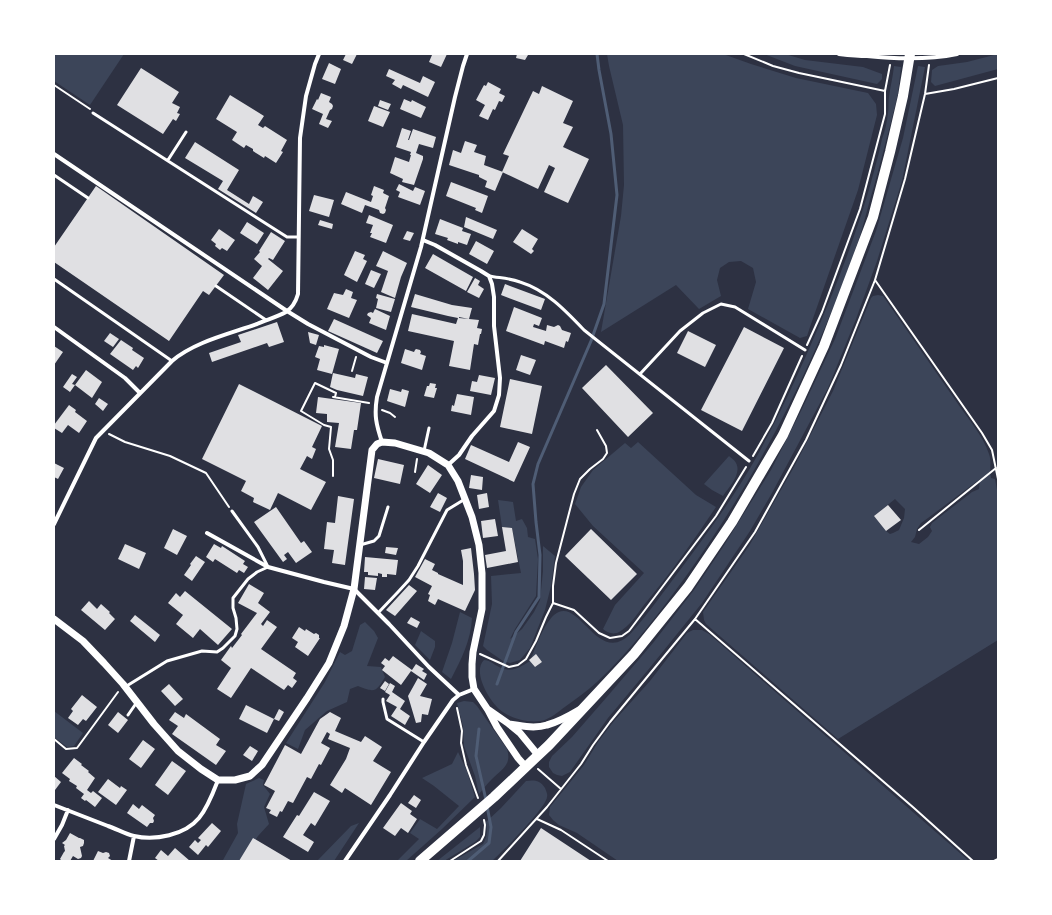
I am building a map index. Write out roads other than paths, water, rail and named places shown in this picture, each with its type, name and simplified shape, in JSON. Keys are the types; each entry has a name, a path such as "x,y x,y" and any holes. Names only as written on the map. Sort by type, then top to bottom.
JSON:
{"main road":[{"path":"420,861 494,797 528,765 634,654 688,587 732,522 783,435 824,346 873,217 900,110 910,54"}],"street":[{"path":"54,524 96,438 172,361 192,347 287,311 295,302 298,294 300,138 306,96 319,54"},
{"path":"382,442 376,424 376,406 422,240 455,97 467,54"},
{"path":"839,54 879,58 915,58 957,54"},
{"path":"54,154 287,311 308,324 371,357 387,363"},
{"path":"422,240 435,244 489,276 494,298 494,326 500,378 499,395 494,411 472,436 460,455 448,465"},
{"path":"54,327 126,378 140,393"},
{"path":"54,618 83,641 104,663 178,751 218,780 235,780 250,776 262,765 304,703 329,663 344,626 354,589 372,450 377,444 382,442 395,443 421,450 430,453 448,465 458,481 466,499 479,545 482,573 482,608 473,652 472,676 474,689 518,758 528,765"},
{"path":"207,533 268,567 354,589 429,667 459,695"},
{"path":"345,861 453,700 459,695 474,689"},
{"path":"509,724 535,727 546,726 586,706"},
{"path":"488,710 520,733 538,755"},
{"path":"54,805 134,836 152,838 174,834 185,829 198,819 212,796 218,780"},
{"path":"54,839 68,810"},
{"path":"129,861 134,836"}],"lane":[{"path":"93,113 287,237 298,237"},
{"path":"168,160 186,132"},
{"path":"54,175 88,198"},
{"path":"489,276 519,282 541,291 560,305 589,333 749,462"},
{"path":"54,279 172,361"},
{"path":"216,286 266,320"},
{"path":"640,374 680,331 703,313 721,304 734,307 805,350"},
{"path":"421,450 430,428"},
{"path":"378,613 409,580 418,566 447,510 458,502 466,499"},
{"path":"360,545 374,540 379,536 388,507"},
{"path":"124,686 167,661 202,651 217,652 235,636 237,629 233,608 233,598 248,579 257,572 268,567 258,547 232,511"},
{"path":"383,699 387,719 424,742"},
{"path":"128,715 137,702"}],"waterway":[{"path":"497,684 516,632 539,597 540,555 533,484 538,464 591,341 604,304 617,195 611,134 597,54"},
{"path":"479,729 476,756 486,800"},
{"path":"468,861 489,843 491,827 487,806"}]}
